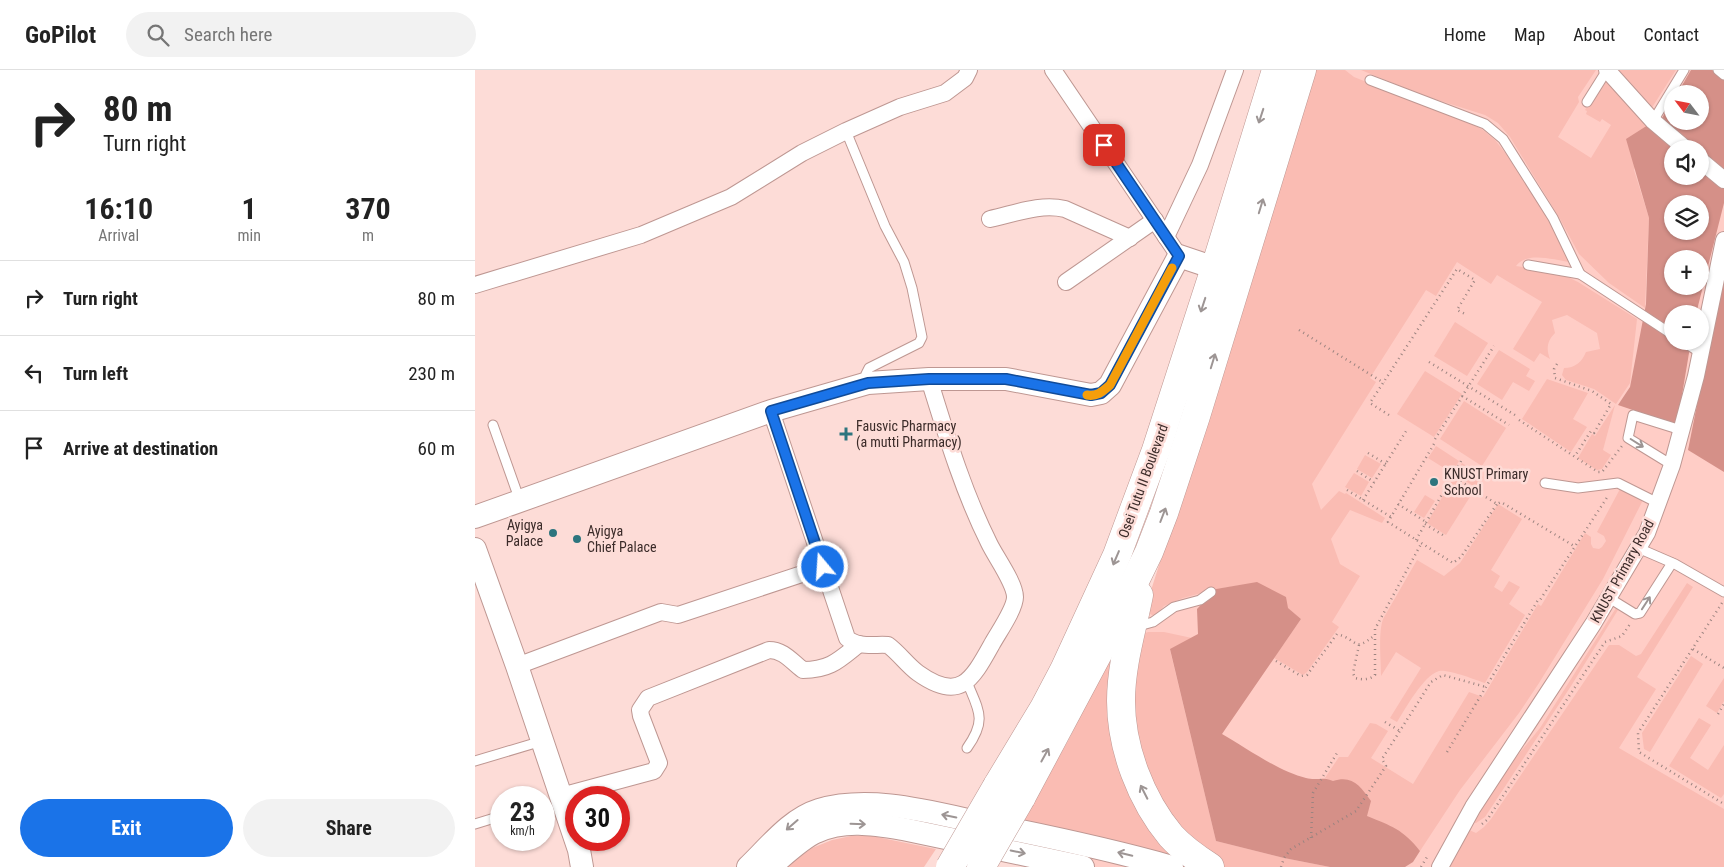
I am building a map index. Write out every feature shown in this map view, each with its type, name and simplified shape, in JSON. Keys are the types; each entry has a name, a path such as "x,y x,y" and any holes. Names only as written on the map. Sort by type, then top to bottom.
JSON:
{"highway":[{"name":"Osei Tutu II Boulevard","path":"981,867 1009,792 1044,708 1064,670 1117,555 1156,450 1276,70"},
{"name":"Osei Tutu II Boulevard","path":"950,867 1009,792 1085,680 1149,552 1177,476 1302,70"},
{"path":"1149,552 1124,665 1121,701 1123,724 1131,760 1142,789 1171,836 1190,854 1210,867"}],"street":[{"path":"475,285 641,235 731,197 802,153 846,130 899,107 945,93 965,78 969,70"},
{"path":"1053,70 1179,256 1215,268"},
{"path":"1166,237 1200,165 1235,70"},
{"path":"1607,70 1653,121 1675,140"},
{"path":"1709,168 1724,180"},
{"path":"990,219 1054,206 1065,209 1130,238"},
{"path":"1067,282 1155,220"},
{"name":"KNUST Primary Road","path":"1439,867 1473,807 1533,719 1609,598 1647,533 1672,465 1701,353 1724,240"},
{"path":"475,517 771,411 868,383 929,379 1006,379 1091,395 1101,393 1110,385 1179,256"},
{"path":"771,411 847,638 851,642 859,644 888,645 918,673 944,686 954,687 967,682 979,668 1012,608 1015,597 1010,582 988,542 968,493 929,379"},
{"path":"475,549 561,796 579,850 582,867"},
{"path":"517,666 661,612 678,615 823,567"},
{"path":"561,796 654,771 659,763 640,710 648,698 769,650 783,652 803,670 809,670 823,669 835,664 859,644"},
{"path":"749,867 796,821 817,811 843,805 896,805 1133,856 1172,867"},
{"path":"770,867 814,833 842,824 875,825 903,829 1083,867"}],"lane":[{"path":"1587,102 1607,70"},
{"path":"1653,121 1684,70"},
{"path":"1718,70 1724,75"},
{"path":"1370,80 1485,124 1503,139 1553,218 1580,274"},
{"path":"846,130 885,226 904,262 912,288 922,337 919,343 869,368 867,374 868,383"},
{"path":"1528,265 1580,274 1664,329"},
{"path":"1696,350 1701,353"},
{"path":"1672,465 1628,438 1633,416 1681,430"},
{"path":"493,425 520,501"},
{"path":"1545,484 1578,488 1618,483 1658,503"},
{"path":"1638,548 1672,563 1724,592"},
{"path":"1609,598 1635,614 1640,613 1672,563"},
{"path":"1133,628 1153,622 1173,607 1200,600 1211,592"},
{"path":"967,682 979,712 979,730 967,748"},
{"path":"475,761 542,741"},
{"path":"475,824 490,819"}],"path":[{"path":"1389,415 1371,403 1457,269 1475,280 1457,310 1467,315"},
{"path":"1299,330 1384,383"},
{"path":"1435,439 1494,346"},
{"path":"1429,362 1515,415"},
{"path":"1557,364 1554,369 1555,378 1592,391 1611,404 1594,433 1591,431 1575,456"},
{"path":"1462,396 1509,426"},
{"path":"1519,420 1598,472 1602,472 1628,438"},
{"path":"1363,500 1408,428"},
{"path":"1434,444 1388,522 1453,563 1461,557 1497,504 1501,502 1574,546"},
{"path":"1368,453 1386,464"},
{"path":"1416,540 1461,461"},
{"path":"1357,471 1374,482"},
{"path":"1452,476 1497,504"},
{"path":"1447,752 1538,600 1540,600 1574,546 1618,483"},
{"path":"1347,490 1391,516"},
{"path":"1398,504 1446,537"},
{"path":"1359,646 1353,673 1355,678 1361,680 1370,679 1375,674 1375,628 1422,544"},
{"path":"1724,600 1638,733 1639,752 1724,804"},
{"path":"1462,826 1477,828 1487,820 1605,642 1623,636 1635,614"},
{"path":"1276,662 1304,676 1307,675 1337,634 1359,646"},
{"path":"1359,646 1375,635"},
{"path":"1693,649 1724,668"},
{"path":"1281,867 1284,858 1291,849 1357,811 1386,766 1382,759 1431,682 1443,675 1486,687"},
{"path":"1718,714 1724,704"},
{"path":"1385,722 1400,731"},
{"path":"1311,838 1313,792 1337,753"}],"shaded area":[{"path":"1316,70 1345,70 1354,77 1468,122 1483,130 1495,140 1506,154 1556,230 1569,262 1549,258 1533,258 1521,261 1516,266 1560,273 1578,282 1637,319 1630,383 1616,404 1594,389 1566,380 1562,375 1564,368 1578,364 1586,352 1600,349 1597,333 1567,315 1552,320 1555,333 1548,345 1550,359 1540,353 1534,362 1513,349 1542,302 1497,275 1491,284 1457,262 1436,296 1426,290 1370,378 1376,382 1312,484 1321,510 1339,491 1346,493 1385,518 1382,523 1350,510 1331,539 1340,564 1360,576 1332,622 1339,627 1303,675 1274,658 1301,619 1257,583 1216,589 1183,598 1164,606 1156,615 1147,612 1147,603"},
{"path":"1326,70 1724,70 1724,867 1030,867 1097,772"},
{"path":"1361,70 1596,70 1578,97 1579,102 1558,137 1591,158 1611,125 1602,119 1600,122 1586,114 1587,111 1585,110 1606,77 1622,99 1648,125 1634,170 1649,218 1645,308 1609,283 1579,254 1510,137 1498,123 1485,115 1425,96"},
{"path":"1616,70 1676,70 1666,85 1664,85 1664,89 1651,109"},
{"path":"1691,70 1712,70 1724,78 1724,203 1709,262 1709,250 1664,250 1664,295 1701,295 1698,305 1664,305 1664,350 1690,350 1677,425 1618,405 1630,387 1646,304 1649,218 1626,139 1648,125 1655,130 1664,115 1664,130 1709,130 1709,85 1682,85"},
{"path":"1724,270 1724,472 1688,450"},
{"path":"1455,322 1488,343 1467,376 1434,356"},
{"path":"1499,350 1530,369 1526,376 1535,381 1529,391 1513,382 1502,400 1477,384"},
{"path":"1425,371 1462,394 1434,437 1397,414"},
{"path":"1547,379 1588,393 1573,419 1587,427 1571,452 1522,419"},
{"path":"1464,401 1506,428 1482,466 1440,439"},
{"path":"1615,405 1603,450 1611,455 1602,469 1597,470 1578,458 1592,434 1595,436"},
{"path":"1436,446 1459,461 1452,473 1428,458"},
{"path":"1365,455 1381,464 1372,478 1357,469"},
{"path":"1462,463 1483,477 1476,488 1455,474"},
{"path":"1354,473 1369,482 1361,496 1345,487"},
{"path":"1453,479 1473,492 1446,535 1427,523"},
{"path":"1620,489 1643,500 1603,579 1519,713 1460,790 1420,851 1400,834 1365,815 1337,785 1325,778 1339,757 1348,757 1370,723 1376,724 1388,731 1371,758 1413,784 1469,692 1483,697 1538,604 1541,606 1585,533 1591,537 1593,548 1599,549 1602,547 1606,541 1604,536 1597,532"},
{"path":"1425,495 1435,501 1424,518 1414,512"},
{"path":"1498,504 1522,519 1491,570 1500,576 1494,587 1502,592 1509,581 1520,587 1509,604 1525,615 1485,683 1455,673 1439,671 1427,679 1421,686 1397,722 1390,718 1421,668 1396,652 1381,676 1380,639 1383,619 1417,560 1444,576 1460,563"},
{"path":"1257,582 1286,597 1288,608 1301,619 1222,734 1285,771 1310,779 1333,781 1346,779 1355,783 1371,801 1367,816 1402,833 1420,851 1413,862 1405,867 1330,867 1216,841 1170,649 1198,634 1197,609 1216,589"},
{"path":"1687,583 1693,587 1637,677 1656,689 1619,748 1724,809 1724,867 1445,867 1467,829 1476,833 1491,819 1609,645 1619,645 1636,656 1641,654"},
{"path":"1616,608 1618,610 1571,686 1485,817 1476,823 1471,822 1513,761 1540,728"},
{"path":"1148,632 1164,632 1192,638 1170,650 1216,841 1330,867 1218,867 1178,836 1131,738 1139,636"},
{"path":"1116,644 1115,732 1197,867 1178,867 1019,826 1068,741"},
{"path":"1691,656 1703,664 1650,752 1644,749 1642,733"},
{"path":"1724,678 1724,701 1717,713 1706,706"},
{"path":"1699,718 1711,725 1690,758 1708,770 1724,745 1724,794 1721,798 1669,766"},
{"path":"851,836 872,836 936,849 924,867 786,867 812,848 832,840"}],"slow traffic":[{"path":"1087,395 1101,393 1110,385 1172,268"}],"place":[{"name":"Fausvic Pharmacy (a mutti Pharmacy)","path":"846,434"},
{"name":"KNUST Primary School","path":"1434,482"},
{"name":"Ayigya Palace","path":"553,533"},
{"name":"Ayigya Chief Palace","path":"577,539"}],"route":[{"path":"823,567 771,411 868,383 903,380 1006,379 1091,395 1101,393 1110,385 1179,256 1104,145"}]}
